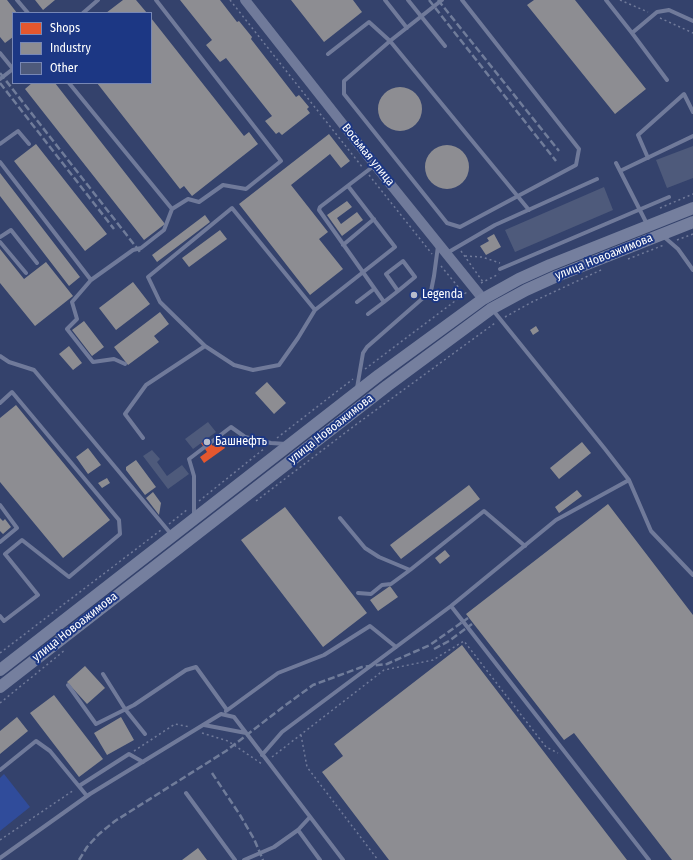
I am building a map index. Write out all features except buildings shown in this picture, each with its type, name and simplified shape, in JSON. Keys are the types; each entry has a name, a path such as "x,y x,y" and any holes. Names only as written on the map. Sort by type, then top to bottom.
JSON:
{"main road":[{"name":"улица Новоажимова","path":"0,670 290,444 483,299 550,265 693,208"},
{"name":"улица Новоажимова","path":"0,687 387,386 491,309 526,290 558,276 693,222"},
{"name":"Восьмая улица","path":"483,299 491,309"}],"street":[{"name":"Восьмая улица","path":"245,0 483,299"}],"lane":[{"path":"17,0 27,12"},
{"path":"84,12 98,0"},
{"path":"125,364 114,359 92,362 67,330 77,319 72,302 90,280 132,250 141,248 164,230 172,209 188,199 199,202 223,185 246,189 281,161 156,0"},
{"path":"385,0 407,28"},
{"path":"408,0 445,46"},
{"path":"442,0 344,80 344,94 447,223 460,227 576,165 578,149 462,0"},
{"path":"606,0 667,80"},
{"path":"632,33 657,12 669,10 693,21"},
{"path":"328,54 369,22 390,41 529,210"},
{"path":"0,53 12,68"},
{"path":"0,79 12,70"},
{"path":"70,84 172,209"},
{"path":"648,158 638,135 684,94 693,112"},
{"path":"0,144 18,131 29,144"},
{"path":"620,171 693,136"},
{"path":"0,162 90,280"},
{"path":"616,163 648,226"},
{"path":"375,165 320,207 319,210 384,302"},
{"path":"447,253 495,226 597,179"},
{"path":"315,310 232,208 148,277 160,302 205,346 234,365 253,370 279,365 315,310 395,247 348,186"},
{"path":"500,270 669,197"},
{"path":"343,245 374,220"},
{"path":"0,237 11,230 37,262"},
{"path":"661,234 678,249 693,270"},
{"path":"0,242 26,273"},
{"path":"356,394 363,353 367,347 431,291 438,242"},
{"path":"368,314 398,291 415,277 403,261 386,274 398,291"},
{"path":"357,302 374,289"},
{"path":"491,309 601,443 629,480 651,531 693,575"},
{"path":"143,438 125,414 146,385 205,346"},
{"path":"0,356 9,362 34,370 172,536"},
{"path":"0,403 12,392 119,520 120,534 69,576 22,540 5,554 38,595 4,621 0,616"},
{"path":"194,519 194,476 189,459 231,427 245,437 271,443 290,444"},
{"path":"262,755 282,732 451,606 556,520 629,480"},
{"path":"0,504 17,528 0,542"},
{"path":"358,593 370,594 382,585 391,584 484,511 525,546"},
{"path":"340,518 365,548 379,557 410,570"},
{"path":"451,606 649,860"},
{"path":"0,858 87,796 204,725 278,673 324,655 370,626 396,647"},
{"path":"68,685 96,724 134,705 186,670 196,667 227,710"},
{"path":"103,674 125,709 145,734"},
{"path":"221,714 234,717 343,860"},
{"path":"204,725 246,733"},
{"path":"0,770 36,741 50,751 87,796"},
{"path":"79,786 129,754 143,762"},
{"path":"186,793 235,860"},
{"path":"244,860 274,846 298,830 310,817"},
{"path":"298,830 320,860"}],"path":[{"path":"230,0 464,294"},
{"path":"622,261 693,234"},
{"path":"458,247 483,282"},
{"path":"465,256 482,257 509,266"},
{"path":"252,504 354,426 500,320 532,302 601,270"},
{"path":"129,754 175,724 191,727 228,741 262,764 384,670 433,660 464,641 546,747 570,758"},
{"path":"0,703 70,646"},
{"path":"301,735 307,767 378,860"},
{"path":"0,840 79,786"}],"shaded area":[{"path":"4,774 30,807 0,831 0,778"}],"railway":[{"path":"429,0 556,161"},
{"path":"438,0 559,151"},
{"path":"0,73 140,252"},
{"path":"0,83 114,229"},
{"path":"79,860 87,847 99,834 115,821 226,751 313,685 362,667 387,664 430,645 468,618"},
{"path":"434,649 449,641 472,624"},
{"path":"212,773 240,815 254,839 263,860"}],"place":[{"name":"Legenda","path":"414,295"},
{"name":"Башнефть","path":"207,442"}]}
